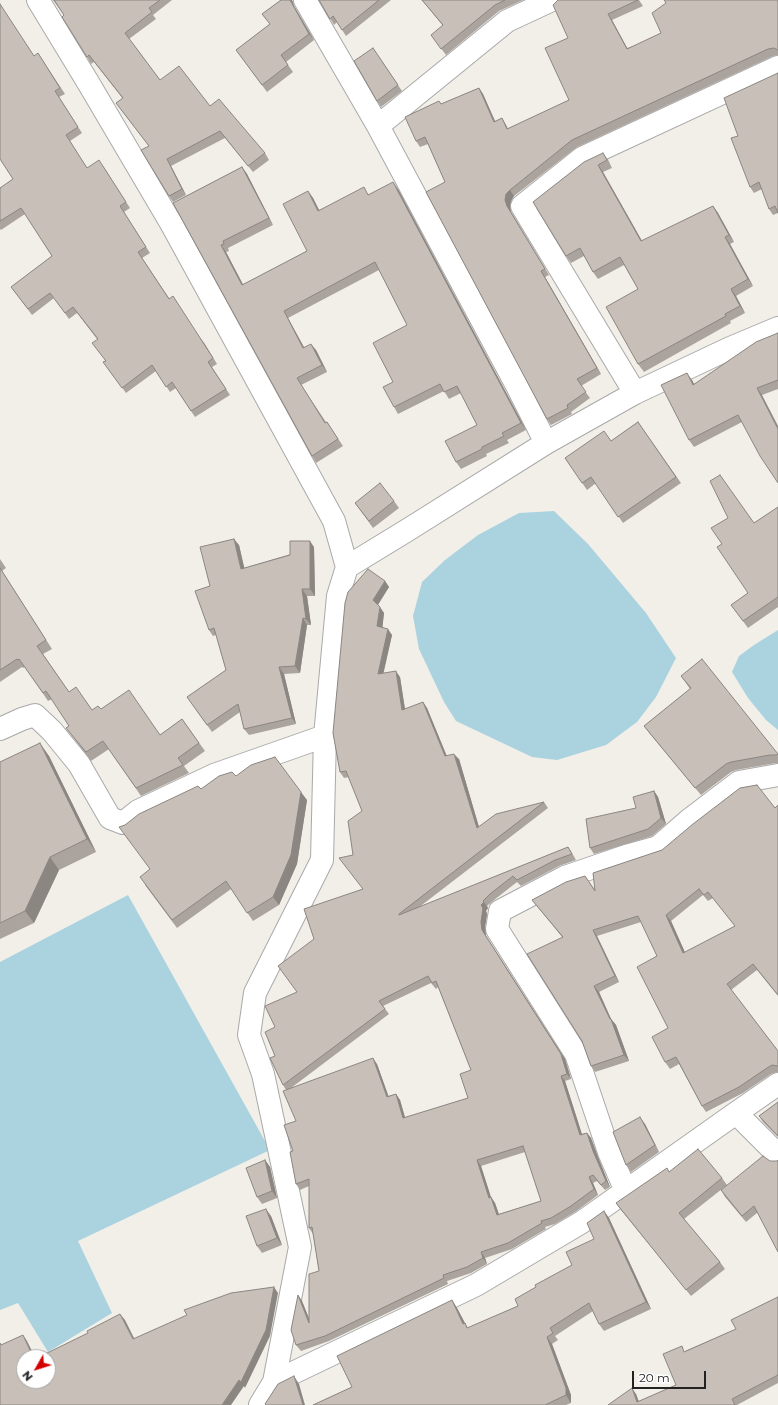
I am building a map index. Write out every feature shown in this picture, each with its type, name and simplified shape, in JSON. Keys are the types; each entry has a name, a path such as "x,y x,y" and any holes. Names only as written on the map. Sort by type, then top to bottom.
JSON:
{"street":[{"path":"38,0 172,225 334,521 347,567 338,596 325,736 322,860 255,993 249,1035 263,1074 300,1247 274,1382 260,1405"},
{"path":"305,0 378,126 546,443"},
{"path":"378,126 507,21 552,0"},
{"path":"635,393 522,206 582,158 778,67"},
{"path":"347,567 406,532 546,443 635,393 728,349 778,328"},
{"path":"0,729 35,715 52,731 79,764 110,818 123,823 138,811 214,775 325,736"},
{"path":"626,1191 609,1152 576,1054 497,929 500,911 565,878 629,855 658,847 688,820 739,782 778,776"},
{"path":"274,1382 476,1285 582,1222 778,1084"},
{"path":"736,1113 778,1155"}],"water":[{"path":"554,511 588,544 646,613 676,658 656,697 637,722 606,745 557,760 532,757 456,721 444,702 419,649 413,616 422,582 445,560 478,535 519,513"},
{"path":"778,630 778,730 766,720 748,698 732,672 739,656"},
{"path":"128,895 270,1150 78,1241 112,1313 53,1349 46,1349 18,1303 0,1310 0,962"}],"building":[{"path":"54,0 160,0 149,8 152,12 125,33 160,80 179,66 210,106 219,99 265,153 248,166 220,131 167,159 182,189 169,196 141,150 149,146 116,103 123,98 89,55 87,57 62,17 64,15"},
{"path":"281,0 290,0 309,34 281,55 288,65 262,85 236,50 270,24 262,14"},
{"path":"319,0 379,0 342,30 333,16 330,19"},
{"path":"422,0 505,0 495,5 441,49 431,35 443,25"},
{"path":"558,0 638,0 608,14 627,49 661,33 652,13 666,3 664,0 778,0 778,50 774,48 768,49 572,140 506,194 505,200 507,206 545,269 541,271 597,368 577,379 586,392 567,405 568,408 547,419 426,192 445,182 425,137 416,141 405,117 439,101 441,104 479,88 494,122 502,118 507,129 569,100 545,48 568,38 553,5"},
{"path":"0,4 34,56 38,53 60,88 55,91 78,127 66,135 87,168 99,160 126,202 120,206 146,247 138,252 169,299 173,296 213,358 208,362 226,389 191,411 172,382 166,387 152,365 122,388 103,362 106,361 92,343 98,339 73,307 65,313 50,293 28,309 11,287 52,256 21,208 0,221 0,188 13,179 0,159"},
{"path":"373,48 398,85 377,101 354,61"},
{"path":"778,73 778,213 775,206 769,209 759,182 750,187 731,138 738,136 724,98"},
{"path":"603,153 607,160 598,165 641,241 713,206 729,235 725,237 748,279 731,289 740,306 725,314 726,316 638,364 606,307 638,289 620,257 593,272 580,248 566,256 533,202 584,162"},
{"path":"242,167 269,218 223,241 224,244 221,245 242,285 307,251 283,204 308,191 318,211 364,187 368,195 393,182 521,423 502,433 504,436 456,462 445,441 477,425 457,386 444,392 440,384 394,407 383,387 393,382 373,343 407,325 375,262 284,311 303,348 311,344 322,365 297,378 325,423 327,422 338,439 312,456 173,203"},
{"path":"778,333 778,380 757,388 778,429 778,483 760,456 738,415 689,440 661,385 687,373 693,385 756,342"},
{"path":"638,422 676,477 618,517 591,477 582,483 565,458 604,431 611,441"},
{"path":"720,475 754,523 778,507 778,597 743,621 731,605 748,593 717,547 722,544 711,528 728,518 710,481"},
{"path":"380,483 394,501 369,521 355,503"},
{"path":"234,539 241,569 290,555 290,541 310,541 310,589 302,589 306,619 303,618 295,666 279,667 292,718 244,729 238,704 207,725 187,697 226,670 214,628 209,630 195,591 210,586 200,547"},
{"path":"0,568 46,640 37,646 69,692 76,687 92,710 98,706 101,709 129,690 160,735 182,719 199,743 178,758 183,765 136,788 103,741 86,752 66,728 69,726 46,691 43,693 19,659 0,670"},
{"path":"368,569 385,581 373,600 380,607 377,626 388,629 378,674 396,671 402,710 423,702 445,756 454,754 477,828 496,814 544,802 399,915 568,847 572,854 555,860 517,880 513,876 483,901 484,902 481,905 483,908 481,922 482,930 561,1054 567,1074 561,1076 580,1135 587,1133 606,1181 601,1185 593,1175 589,1177 594,1189 571,1206 551,1218 541,1221 542,1223 508,1243 481,1252 483,1258 467,1267 443,1275 444,1278 325,1336 296,1345 291,1330 298,1295 309,1323 309,1274 319,1271 312,1227 309,1228 309,1179 296,1184 290,1152 293,1151 284,1125 296,1121 283,1091 373,1058 387,1097 396,1094 403,1118 468,1098 460,1074 471,1070 436,981 432,983 428,976 379,1001 385,1009 283,1085 270,1058 275,1056 265,1032 275,1027 265,1006 297,992 278,966 314,939 304,909 363,889 339,858 353,855 348,821 362,811 346,771 340,772 333,733 345,603 348,592","holes":["523,1146 541,1201 497,1215 491,1197 489,1198 477,1160"]},
{"path":"702,659 778,754 726,764 695,788 644,726 691,688 681,676"},
{"path":"40,743 87,839 50,857 25,911 0,923 0,762"},
{"path":"275,757 301,792 291,855 273,897 247,913 226,881 172,920 140,877 150,869 119,827 125,825 139,814 198,786 201,789 219,776 232,772 236,776 251,765"},
{"path":"757,785 775,808 778,805 778,995 753,964 727,984 778,1051 778,1066 772,1065 739,1087 702,1106 676,1057 665,1062 652,1037 668,1028 637,967 657,956 638,916 593,930 615,976 594,986 611,1019 624,1055 591,1066 582,1041 527,954 563,937 532,900 566,882 585,876 595,891 593,873 662,850 740,788","holes":["699,889 704,895 708,892 735,926 683,953 666,915"]},
{"path":"654,791 661,818 648,829 590,848 586,819 636,808 633,797"},
{"path":"778,1102 778,1136 759,1116"},
{"path":"640,1117 655,1145 626,1165 613,1132"},
{"path":"698,1149 722,1178 679,1213 720,1262 686,1290 616,1203 667,1168 669,1172"},
{"path":"763,1156 770,1161 778,1160 778,1252 754,1206 742,1216 721,1190"},
{"path":"265,1160 272,1191 257,1197 246,1168"},
{"path":"266,1209 277,1238 257,1246 246,1216"},
{"path":"604,1211 646,1302 599,1324 589,1303 550,1328 553,1333 547,1337 566,1388 566,1395 545,1405 313,1405 352,1387 337,1356 452,1300 463,1324 465,1323 467,1328 518,1306 515,1299 536,1287 535,1285 572,1265 566,1252 594,1239 587,1223"},
{"path":"274,1287 266,1330 241,1382 239,1380 222,1405 0,1405 0,1343 1,1345 23,1335 29,1349 16,1349 16,1389 56,1389 55,1349 88,1333 87,1331 120,1314 133,1339 187,1315 184,1310 231,1293"},
{"path":"778,1297 778,1375 732,1399 735,1405 608,1405 632,1388 637,1402 676,1385 663,1354 682,1346 684,1352 736,1329 731,1320"},
{"path":"294,1376 303,1405 265,1404 278,1384"}]}
